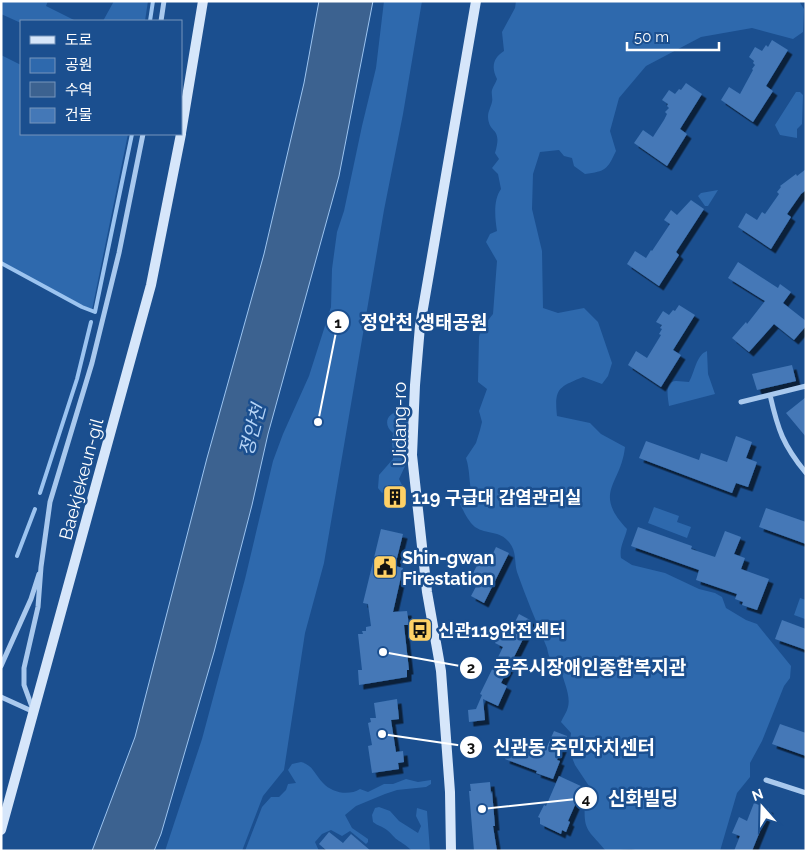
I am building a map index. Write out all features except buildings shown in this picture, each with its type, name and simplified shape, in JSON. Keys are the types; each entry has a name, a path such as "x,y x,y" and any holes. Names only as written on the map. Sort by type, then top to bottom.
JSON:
{"main road":[{"name":"Baekjekeun-gil","path":"182,127 203,1"},
{"name":"Uidang-ro","path":"451,851 450,792 441,671 427,592 412,455 420,326 476,1"},
{"name":"Baekjekeun-gil","path":"1,830 151,285 181,135"}],"street":[{"path":"161,20 164,1"},
{"path":"34,712 24,685 24,668 38,607 41,567 50,502 92,363 119,253 143,135"},
{"path":"741,402 806,386"},
{"path":"770,395 778,428 790,454 806,473"},
{"path":"1,666 32,599 41,567"},
{"path":"1,696 34,712"},
{"path":"766,780 806,793"}],"green space":[{"path":"1,1 48,1 46,6 74,20 20,20 20,23 1,14"},
{"path":"114,1 148,1 145,20 104,20"},
{"path":"384,1 422,1 403,114 384,210 324,563 305,633 284,770 263,796 242,851 165,851 202,739 245,579 273,461 309,376 331,307 332,269 337,232 344,211 376,68"},
{"path":"516,1 799,1 804,9 803,32 793,39 752,28 701,37 646,66 619,98 610,131 616,151 608,166 597,172 585,174 574,166 572,158 564,156 559,150 540,152 533,174 532,209 542,251 543,308 558,313 584,308 598,322 612,363 608,376 602,384 583,377 563,386 556,400 556,407 557,416 590,423 601,434 625,447 623,460 611,488 610,497 611,506 627,529 621,547 621,558 632,565 665,573 699,589 722,597 726,608 757,624 791,666 790,678 784,686 762,741 750,763 750,777 737,793 720,851 639,851 628,849 606,851 588,830 585,819 585,802 589,800 591,789 575,765 569,750 571,733 561,722 569,702 561,669 550,658 517,572 512,546 505,538 475,527 460,504 472,496 466,458 476,443 482,422 479,411 487,389 478,382 479,337 481,329 493,314 497,261 486,242 490,234 497,231 496,204 498,193 501,189 498,174 492,168 499,159 495,153 497,134 489,123 488,115 492,100 492,90 497,79 494,63 497,57 504,51 502,32 515,8"},
{"path":"1,55 20,64 20,135 128,135 92,310 53,291 1,261"},
{"path":"796,92 800,92 803,95 802,124 797,129 797,138 780,135 775,125"},
{"path":"718,190 708,206 705,206 698,196 701,193"},
{"path":"707,351 708,374 715,394 669,406 668,387 670,384 676,381 689,382 700,356"},
{"path":"400,411 409,422 403,433 402,442 405,445 404,456 406,464 399,479 404,489 399,491 388,489 382,493 378,488 379,475 393,459 393,433 387,423 392,414"},
{"path":"654,507 679,516 677,522 691,527 687,538 648,523"},
{"path":"800,598 806,600 805,619 794,615"},
{"path":"301,762 311,768 320,780 331,789 346,793 360,789 368,792 384,784 393,784 406,779 418,782 431,780 431,784 426,787 397,790 385,794 356,806 345,815 352,828 368,839 366,844 350,831 342,836 331,830 322,834 315,842 319,851 245,851 262,807 271,797 279,797 286,790 288,784 296,783 288,770 292,764"},
{"path":"379,807 390,811 399,821 418,833 421,826 416,816 417,808 427,811 430,851 412,851 387,830 373,822 372,815 375,808"}],"water":[{"name":"정안천","path":"319,1 373,1 339,176 268,434 252,505 214,652 161,834 154,851 92,851 135,737 207,458 264,254 304,83"}],"waterway":[{"path":"150,20 153,1"},
{"path":"1,263 82,307 95,312 132,135"},
{"path":"40,493 77,379 91,322"},
{"path":"17,556 35,509"}],"place":[{"name":"정안천 생태공원","path":"318,422"},
{"name":"119 구급대 감염관리실","path":"395,497"},
{"name":"Shin-gwan Firestation","path":"385,567"},
{"name":"신관119안전센터","path":"420,630"},
{"name":"공주시장애인종합복지관","path":"383,652"},
{"name":"신관동 주민자치센터","path":"382,734"},
{"name":"신화빌딩","path":"482,809"}]}
